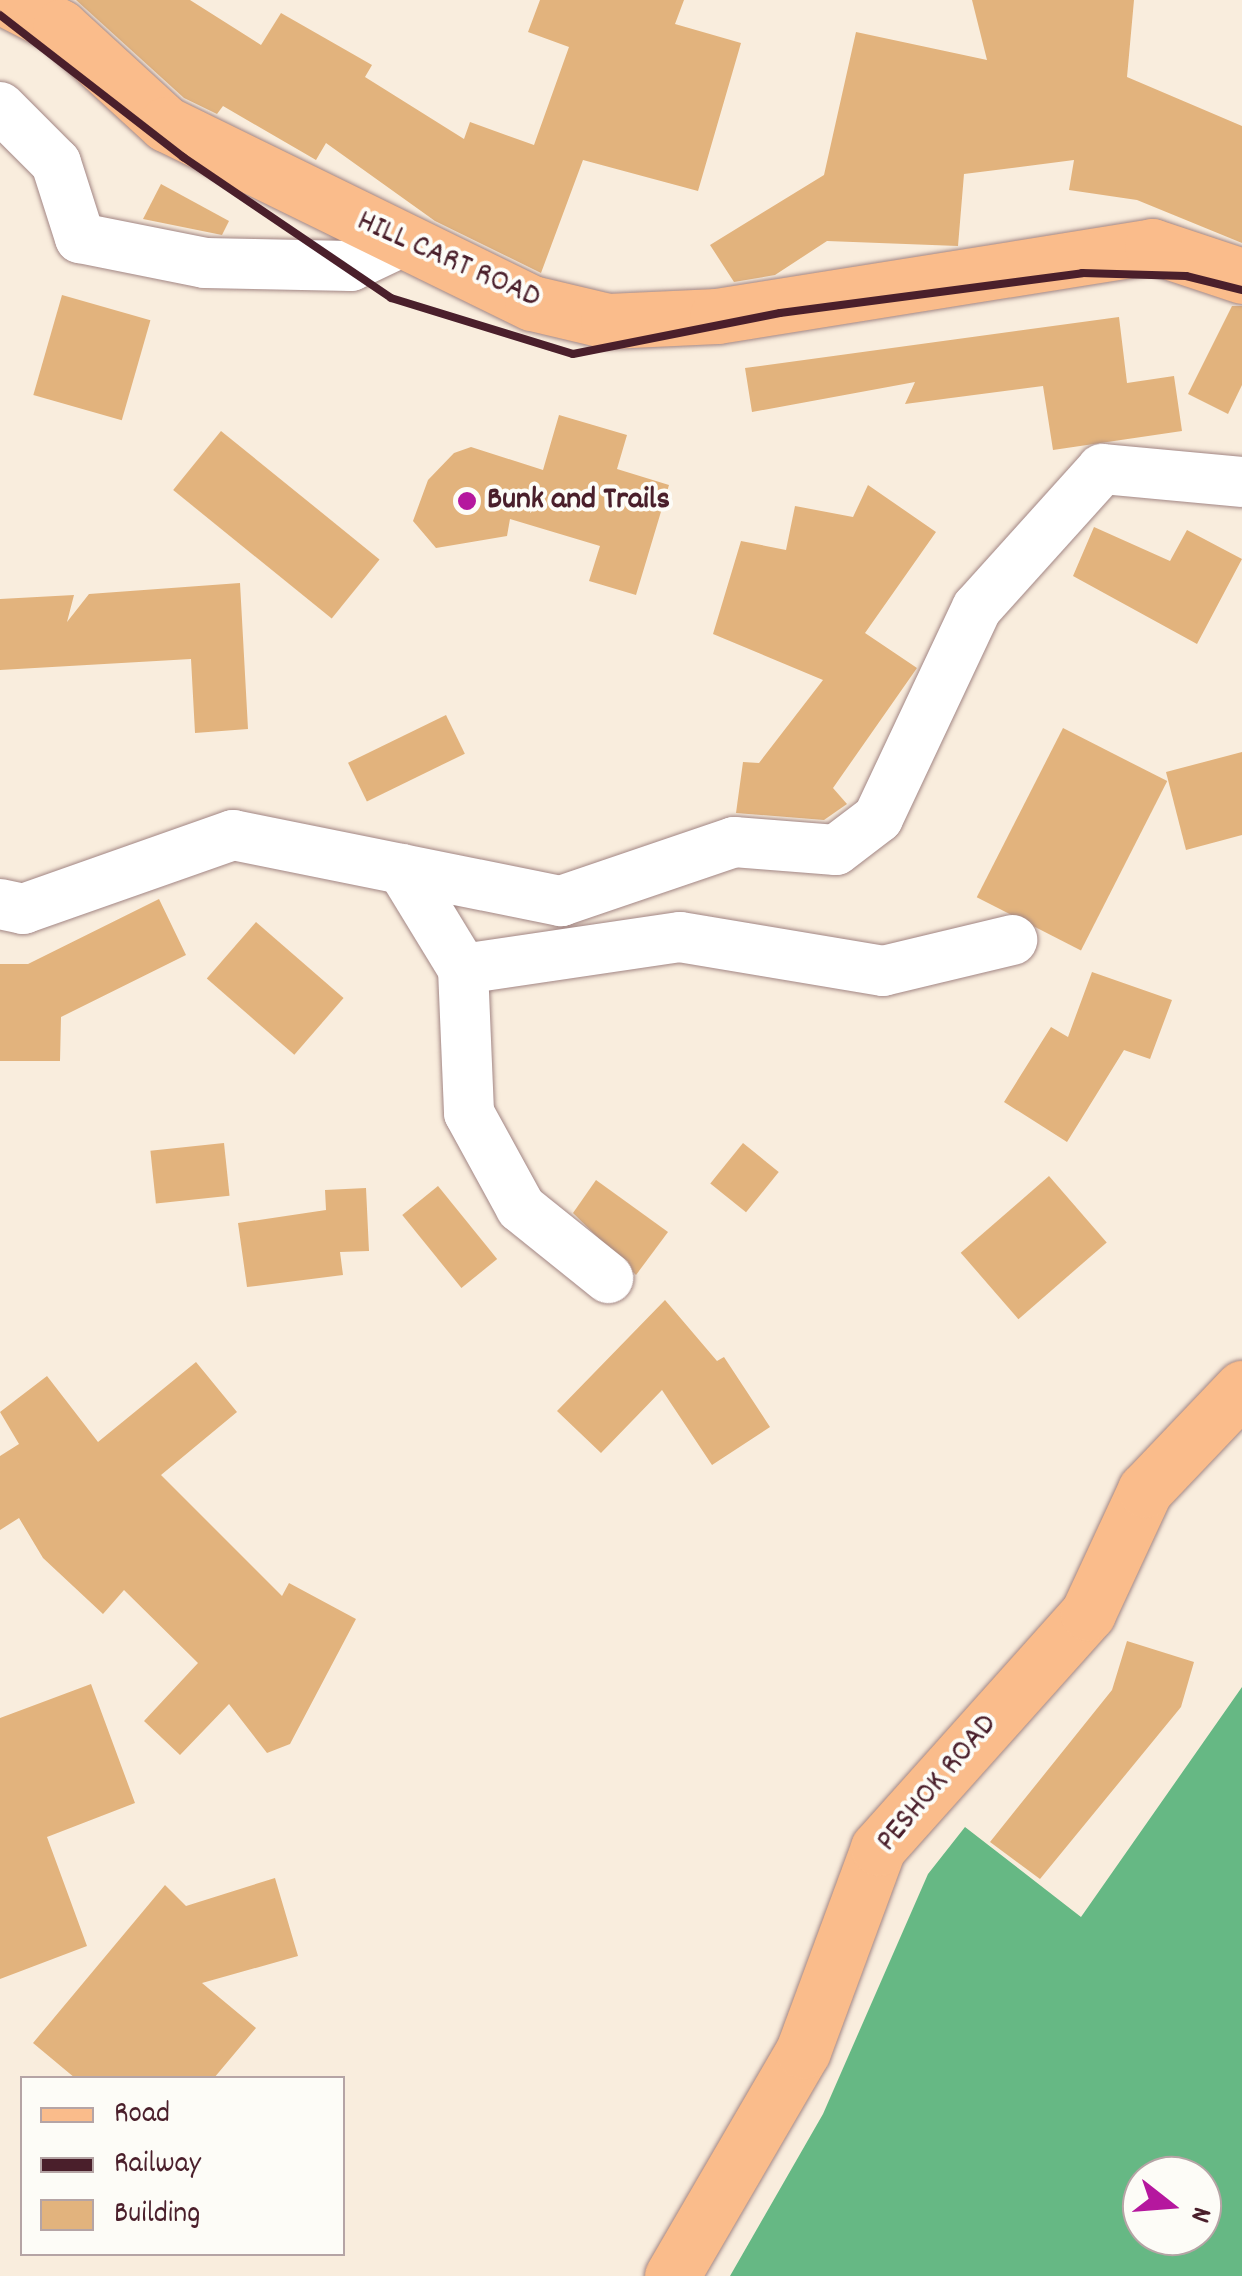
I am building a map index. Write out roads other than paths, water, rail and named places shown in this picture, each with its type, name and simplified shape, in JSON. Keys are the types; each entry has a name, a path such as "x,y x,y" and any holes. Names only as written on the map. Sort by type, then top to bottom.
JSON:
{"main road":[{"name":"HILL CART ROAD","path":"8,0 60,27 166,124 399,244 532,303 608,322 717,316 1152,246 1242,276"},
{"name":"PESHOK ROAD","path":"672,2276 803,2051 878,1848 1088,1613 1146,1490 1242,1388"}],"street":[{"path":"0,107 56,163 80,238 205,263 333,266 399,244"},
{"path":"0,904 22,909 234,835 560,901 734,842 836,850 878,818 976,608 1102,469 1242,482"},
{"path":"402,869 463,969 469,1113 521,1208 608,1278"},
{"path":"463,969 680,938 883,970 1012,940"}],"railway":[{"path":"0,15 183,157 391,298 573,354 780,313 1082,273 1186,276 1242,290"}],"place":[{"name":"Bunk and Trails","path":"467,501"}]}
